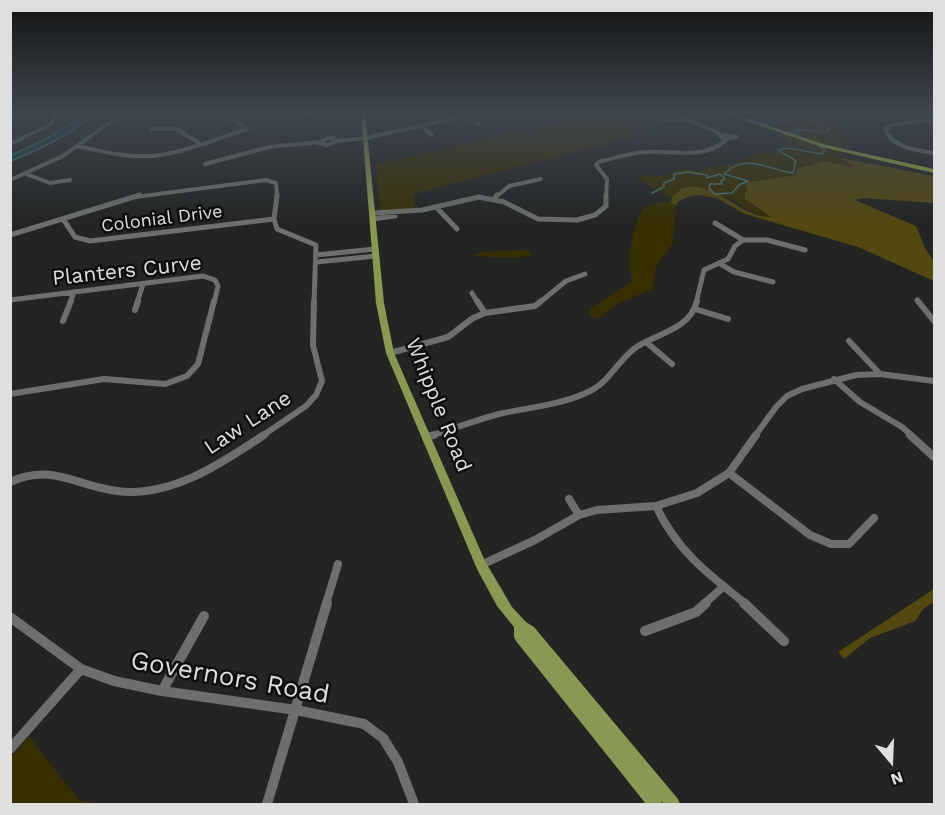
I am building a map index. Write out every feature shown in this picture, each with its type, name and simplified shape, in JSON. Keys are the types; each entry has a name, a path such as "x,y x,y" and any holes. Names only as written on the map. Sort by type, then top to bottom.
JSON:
{"highway":[{"path":"853,150 934,171"},
{"path":"856,151 934,165"}],"main road":[{"name":"Whipple Road","path":"366,150 380,303 390,353 481,565 498,596 520,627 530,631 673,804"},
{"name":"Whipple Road","path":"520,627 520,637 655,804"}],"street":[{"path":"10,180 26,174 70,150"},
{"path":"103,150 142,156 176,150"},
{"path":"205,164 258,150"},
{"path":"373,216 398,216 466,199 494,199 538,219 587,218 602,211 606,206 607,179 596,165 599,162 649,152 685,153 706,150"},
{"path":"26,174 50,183 70,180"},
{"path":"494,199 499,190 507,186 541,179"},
{"path":"10,235 144,194 266,180 276,183 278,187 274,219 276,229 316,245 317,258 375,253"},
{"path":"436,207 457,229"},
{"name":"Colonial Drive","path":"63,219 75,237 90,241 274,219"},
{"path":"716,223 743,240 767,240 805,250"},
{"path":"427,436 496,415 576,398 595,389 636,346 681,325 695,309 701,274 709,267 728,259 735,246 743,240"},
{"name":"Law Lane","path":"10,482 30,474 48,474 130,493 156,489 191,477 215,465 306,406 316,395 322,381 313,345 317,258"},
{"path":"719,263 734,272 773,282"},
{"path":"390,353 448,337 473,318 485,313 514,311 536,306 566,281 585,274"},
{"name":"Planters Curve","path":"10,300 203,276 215,280 218,286 198,364 188,376 165,384 104,378 10,394"},
{"path":"135,310 143,284"},
{"path":"63,321 74,292"},
{"path":"472,292 485,313"},
{"path":"917,300 934,321"},
{"path":"695,309 728,318"},
{"path":"849,341 880,374"},
{"path":"646,342 672,364"},
{"path":"481,565 536,540 579,515 597,510 656,506 697,493 729,473 776,407 788,396 801,389 834,380 880,374 934,381"},
{"path":"834,380 860,402 902,427 934,457"},
{"path":"729,473 810,535 831,544 849,544 874,518"},
{"path":"569,499 579,515"},
{"path":"656,506 676,544 690,559 759,615 784,642"},
{"path":"267,804 338,564"},
{"path":"645,631 696,612 724,586"},
{"path":"162,691 204,616"},
{"name":"Governors Road","path":"10,617 81,669 114,681 162,691 296,710 364,724 383,738 398,762 414,804"},
{"path":"10,749 81,669"}],"shaded area":[{"path":"437,150 582,150 413,194 414,208 380,211 376,164"},
{"path":"842,150 839,156 857,167 852,168 831,162 790,176 748,182 750,204 772,217 760,215 729,198 717,195 681,189 672,197 668,196 637,179 643,175 667,176 678,169 700,171 714,166 733,164 751,155 780,151"},
{"path":"841,158 934,176 934,203 863,198 855,200 916,226 934,262 934,281 858,247 745,214 717,198 699,195 687,197 678,202 676,206 671,202 672,197 683,188 694,186 716,193 749,212 771,217 745,199 745,193 748,190 745,186 748,182 796,175 797,169 825,161 856,168"},
{"path":"661,202 671,202 676,206 673,243 656,267 653,289 619,303 598,319 589,316 591,308 631,282 629,264 637,222 643,208"},
{"path":"528,250 532,255 515,258 472,256 483,252"},
{"path":"934,589 934,602 923,609 915,621 870,638 844,659 838,652"},
{"path":"29,736 78,799 95,804 11,804 11,757"}],"water":[{"path":"22,150 36,150 11,161 11,155"}],"waterway":[{"path":"652,193 664,187 664,183 674,179 674,174 689,172 707,175 707,178 720,174 725,179 721,181 722,184 710,184 709,188 715,194 732,193 739,185 748,181 724,174 741,164 758,164 793,173 796,161 778,150"},
{"path":"799,150 823,154 825,150"}]}
